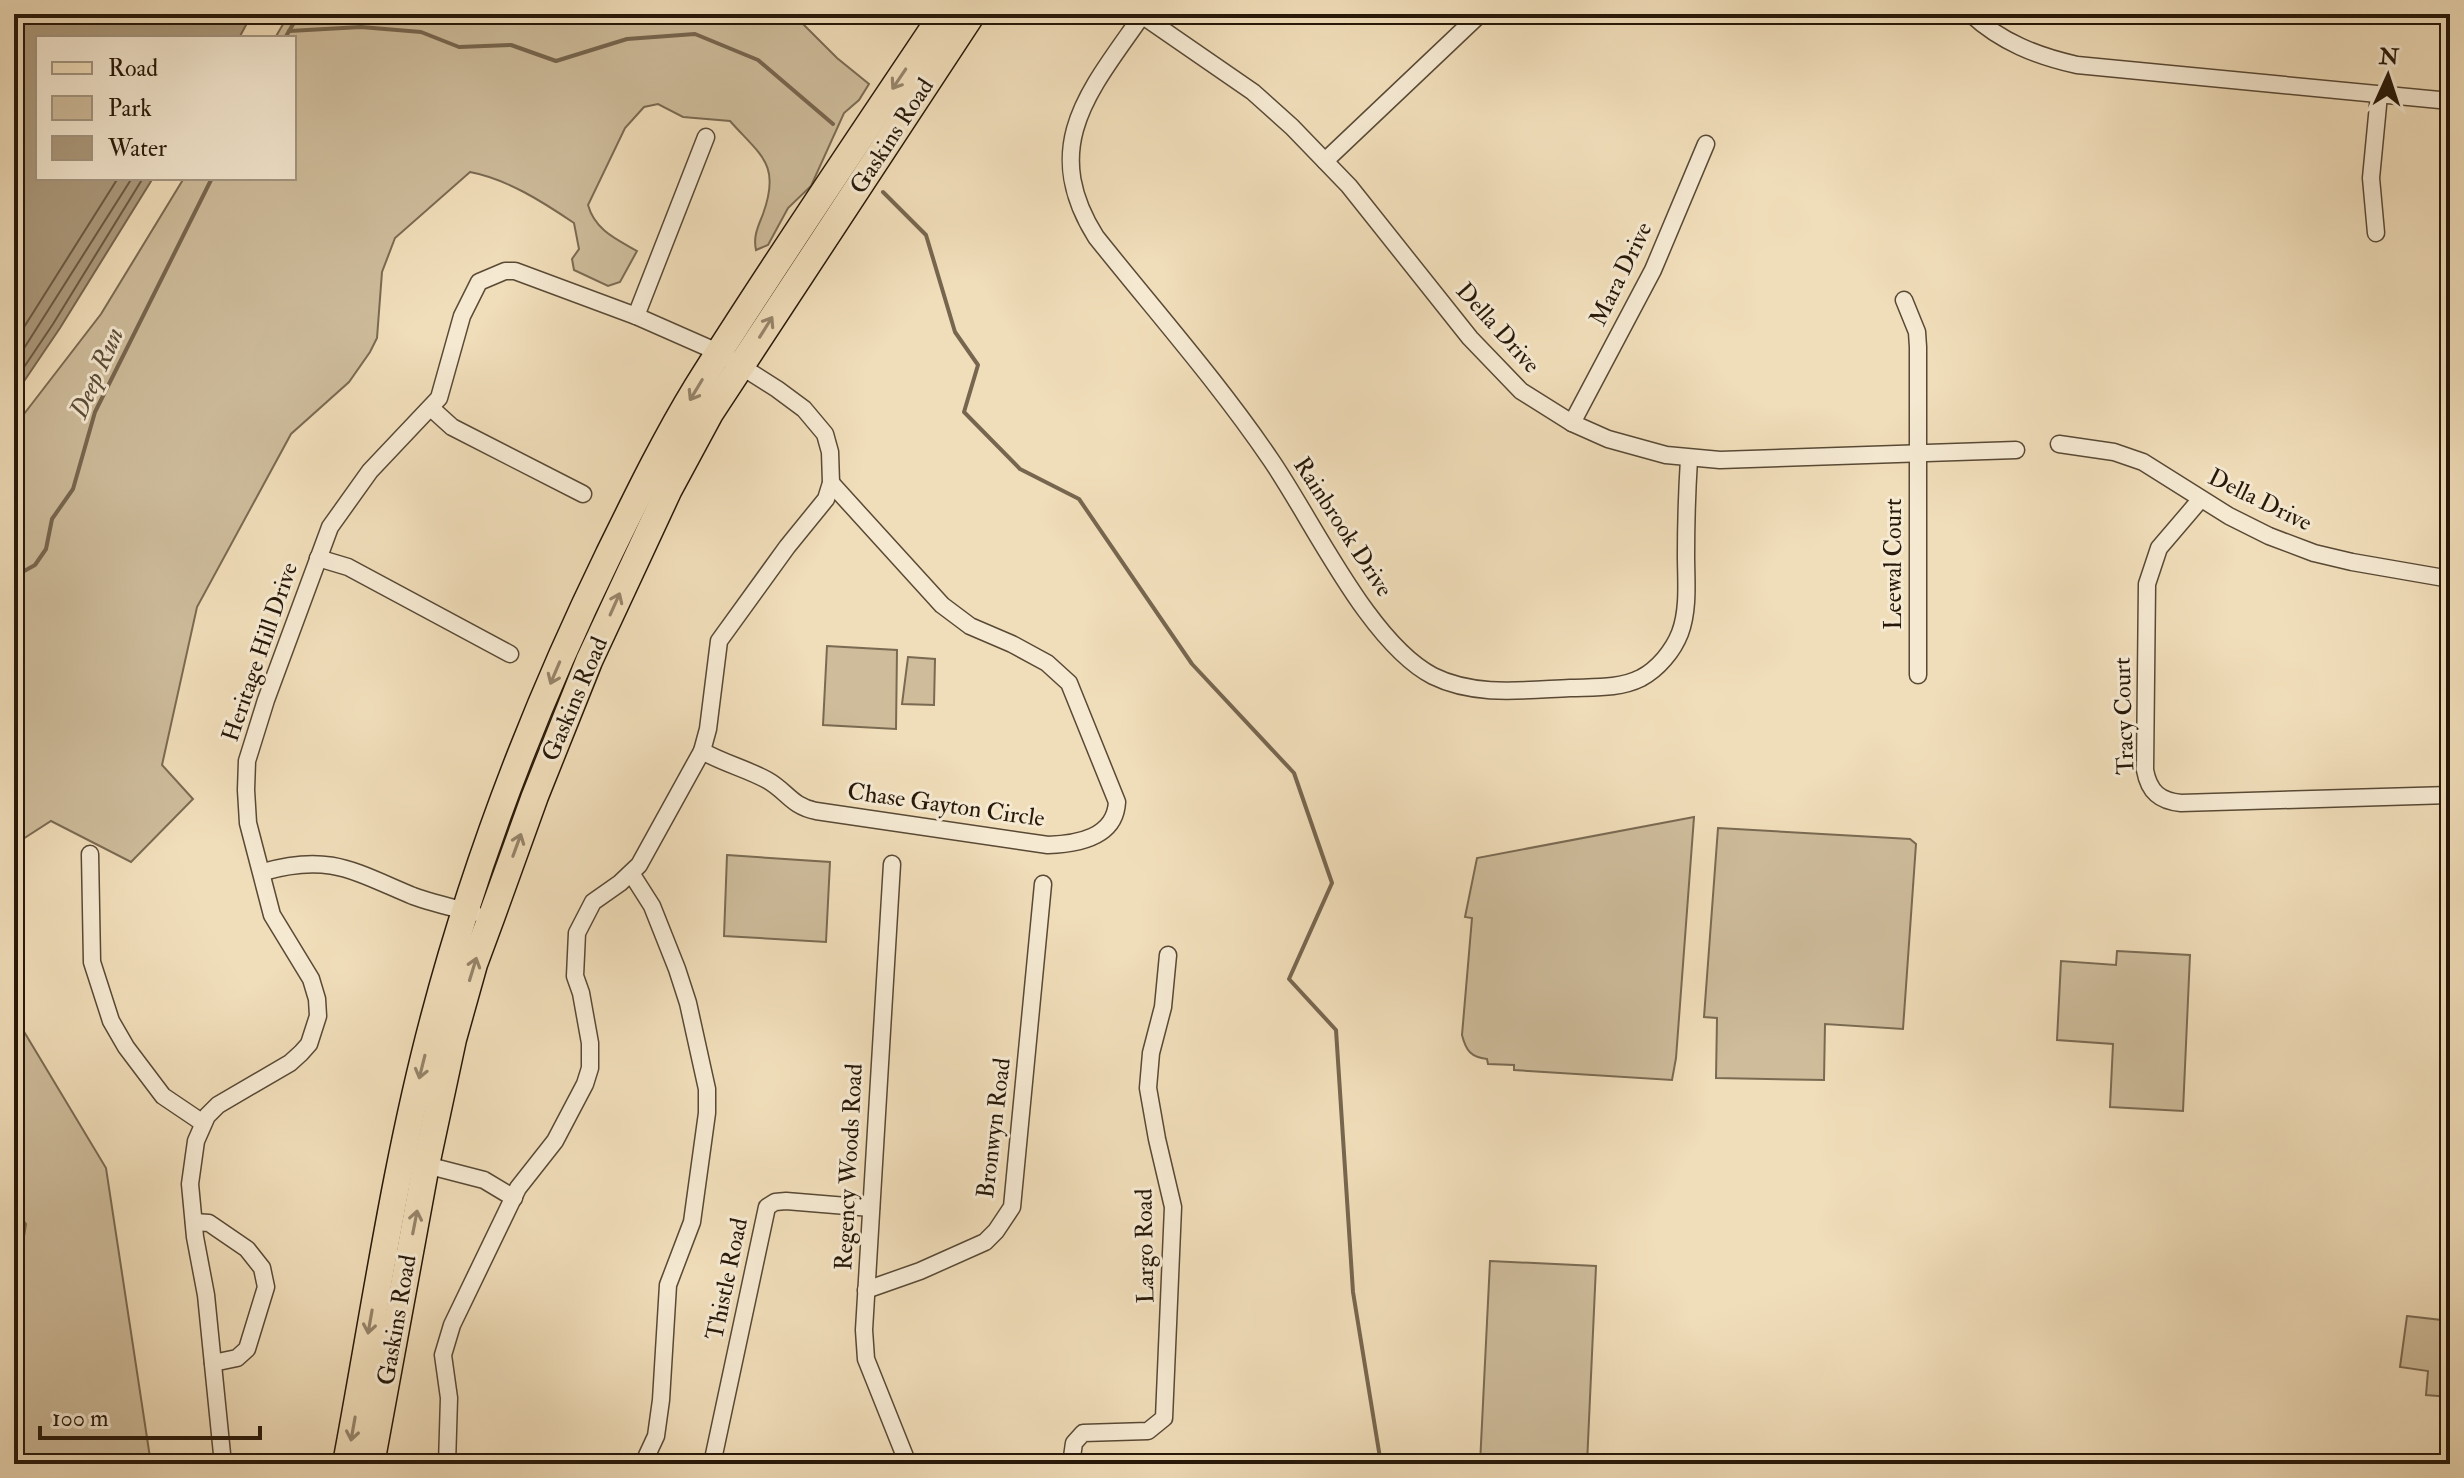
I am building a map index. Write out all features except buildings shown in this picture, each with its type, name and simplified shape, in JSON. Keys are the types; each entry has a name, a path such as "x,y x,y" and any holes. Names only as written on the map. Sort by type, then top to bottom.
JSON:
{"main road":[{"name":"Gaskins Road","path":"346,1464 378,1275 409,1120 434,1018 635,559 703,426 731,360 943,14"},
{"name":"Gaskins Road","path":"731,360 972,14"},
{"name":"Gaskins Road","path":"371,1464 426,1165 453,1039 474,964 478,915"}],"street":[{"name":"Della Drive","path":"1142,14 1253,92 1349,186 1492,363 1521,391 1572,423 1632,447 1689,459 2016,450"},
{"name":"Rainbrook Drive","path":"1142,14 1081,107 1071,157 1079,206 1096,237 1250,430 1340,571 1405,656 1445,681 1480,690 1607,687 1629,683 1650,673 1675,644 1685,611 1689,459"},
{"path":"1325,161 1479,15"},
{"path":"1977,16 2024,49 2077,65 2450,101"},
{"path":"2376,233 2371,178 2379,95"},
{"path":"636,316 706,137"},
{"name":"Mara Drive","path":"1572,423 1653,270 1706,144"},
{"name":"Heritage Hill Drive","path":"203,1123 230,1097 290,1063 309,1044 315,1029 317,999 311,979 272,915 248,823 247,761 266,700 330,527 370,471 439,398 462,316 479,282 505,271 515,271 636,316 731,360 804,409 825,434 830,452 831,483"},
{"name":"Leewal Court","path":"1904,300 1917,332 1918,675"},
{"path":"431,408 452,427 583,494"},
{"name":"Della Drive","path":"2059,444 2114,452 2143,462 2200,500 2250,527 2314,553 2450,579"},
{"path":"447,1464 449,1398 443,1355 452,1325 518,1188 555,1141 585,1084 590,1068 590,1043 575,976 577,933 593,902 639,865 702,751 708,729 719,641 826,499 831,483"},
{"name":"Chase Gayton Circle","path":"702,751 724,764 770,781 796,805 816,811 1048,845 1076,844 1086,840 1115,818 1117,802 1069,683 1047,663 970,626 942,605 831,483"},
{"name":"Tracy Court","path":"2200,500 2159,548 2147,584 2145,770 2151,789 2160,798 2181,803 2450,795"},
{"path":"318,558 348,567 510,654"},
{"path":"90,854 92,962 111,1021 126,1047 163,1096 203,1123 196,1141 190,1184 206,1295 223,1464"},
{"path":"263,872 320,862 335,864 416,897 478,915"},
{"name":"Regency Woods Road","path":"892,864 864,1330 866,1359 908,1464"},
{"path":"631,873 652,906 677,969 688,1003 707,1089 707,1113 692,1222 668,1285 656,1436 643,1464"},
{"name":"Bronwyn Road","path":"866,1290 920,1271 985,1242 1012,1207 1043,884"},
{"name":"Largo Road","path":"1071,1464 1074,1443 1083,1433 1148,1431 1164,1418 1173,1207 1148,1088 1151,1053 1163,1007 1168,955"},
{"path":"426,1165 484,1180 514,1198"},
{"name":"Thistle Road","path":"712,1464 767,1207 786,1201 871,1208"},
{"path":"194,1222 209,1223 247,1249 262,1268 266,1287 247,1349 237,1358 213,1363"}],"green space":[{"path":"289,14 793,14 837,58 869,84 859,100 844,113 811,186 788,208 768,245 756,250 756,236 770,183 769,172 759,153 730,121 683,117 658,104 644,107 625,128 588,205 601,227 637,251 620,282 608,286 574,270 572,259 579,249 574,223 511,186 470,172 395,238 382,272 377,338 370,352 349,382 291,434 197,607 162,765 193,799 131,862 51,821 23,839 14,1015 14,427 101,314 183,180 296,180 296,36 276,36"},
{"path":"827,646 897,650 896,729 823,725"},
{"path":"908,657 935,659 934,705 902,704"},
{"path":"1694,817 1672,1080 1514,1070 1514,1065 1488,1064 1487,1059 1470,1052 1462,1035 1472,918 1465,917 1477,858"},
{"path":"1718,828 1910,839 1916,844 1903,1029 1825,1024 1824,1080 1716,1078 1717,1018 1704,1017"},
{"path":"727,855 830,862 826,942 724,936"},
{"path":"2117,951 2190,955 2183,1111 2110,1107 2113,1044 2057,1040 2061,961 2116,965"},
{"path":"14,1015 106,1168 151,1464 14,1464 14,1299 26,1224 14,1208"},
{"path":"1490,1261 1596,1266 1587,1464 1480,1464"},
{"path":"2407,1316 2450,1321 2450,1397 2426,1395 2428,1371 2400,1367"}],"water":[{"path":"14,14 252,14 240,36 36,36 36,180 152,180 14,396"}],"waterway":[{"name":"Deep Run","path":"286,36 299,14"},
{"path":"289,31 361,27 421,32 459,47 511,45 556,61 627,39 695,34 758,60 833,124"},
{"name":"Deep Run","path":"14,574 35,565 46,549 52,519 73,489 95,412 211,180"},
{"path":"883,192 926,235 955,332 978,365 964,412 1020,469 1079,499 1192,664 1294,773 1332,883 1289,979 1336,1030 1353,1292 1381,1464"}]}
